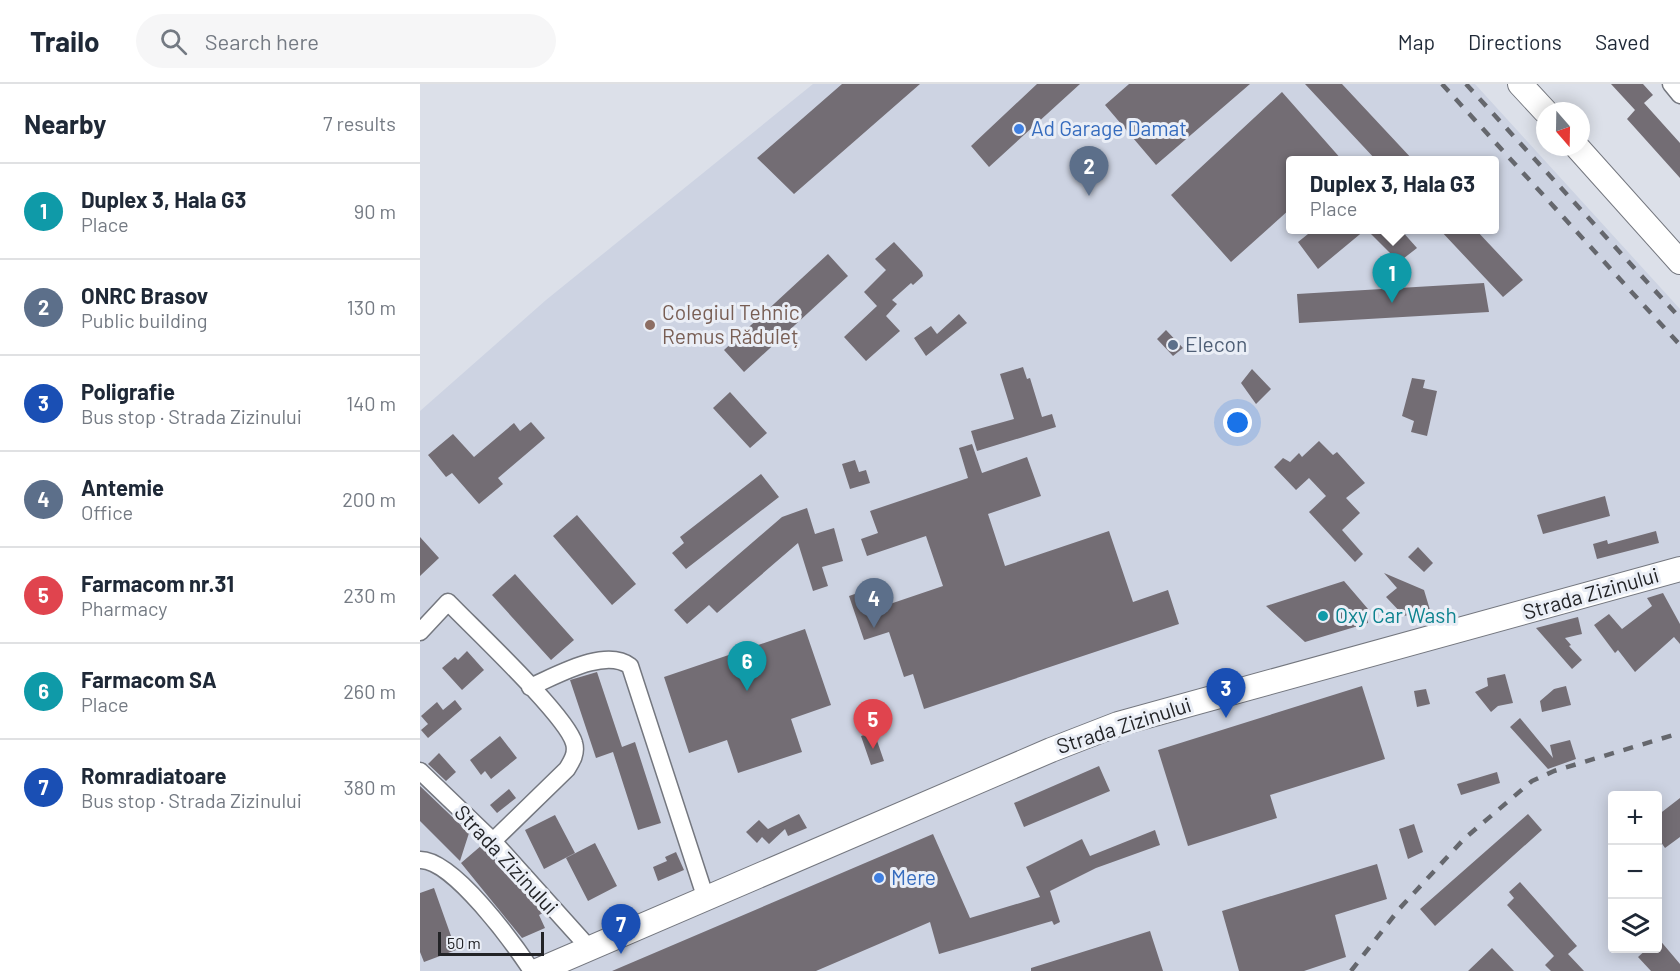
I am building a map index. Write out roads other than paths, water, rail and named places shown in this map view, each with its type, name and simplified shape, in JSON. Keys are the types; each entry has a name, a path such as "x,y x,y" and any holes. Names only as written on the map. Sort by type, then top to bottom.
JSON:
{"main road":[{"path":"1520,84 1537,102"},
{"path":"1585,156 1680,262"},
{"name":"Strada Zizinului","path":"537,971 591,950 1051,750 1118,724 1401,644 1470,628 1680,569"}],"street":[{"path":"1671,84 1680,95"},
{"path":"420,632 448,602 530,687 569,731 575,745 574,759 567,769 493,841"},
{"path":"530,687 599,659 621,659 630,666 706,899"},
{"name":"Strada Zizinului","path":"420,771 493,841 570,930 591,950"},
{"path":"420,860 437,864 476,898 532,971"}],"railway":[{"path":"1442,84 1680,345"},
{"path":"1466,84 1680,318"},
{"path":"1351,971 1400,908 1464,839 1532,781 1554,771 1680,733"}],"place":[{"name":"Ad Garage Damat","path":"1019,129"},
{"name":"ONRC Brasov","path":"1089,196"},
{"name":"Duplex 3, Hala G3","path":"1392,303"},
{"name":"Colegiul Tehnic Remus Răduleț","path":"650,325"},
{"name":"Elecon","path":"1173,345"},
{"name":"Oxy Car Wash","path":"1323,616"},
{"name":"Antemie","path":"874,628"},
{"name":"Farmacom SA","path":"747,691"},
{"name":"Poligrafie","path":"1226,718"},
{"name":"Farmacom nr.31","path":"873,749"},
{"name":"Mere","path":"879,878"},
{"name":"Romradiatoare","path":"621,954"}]}
